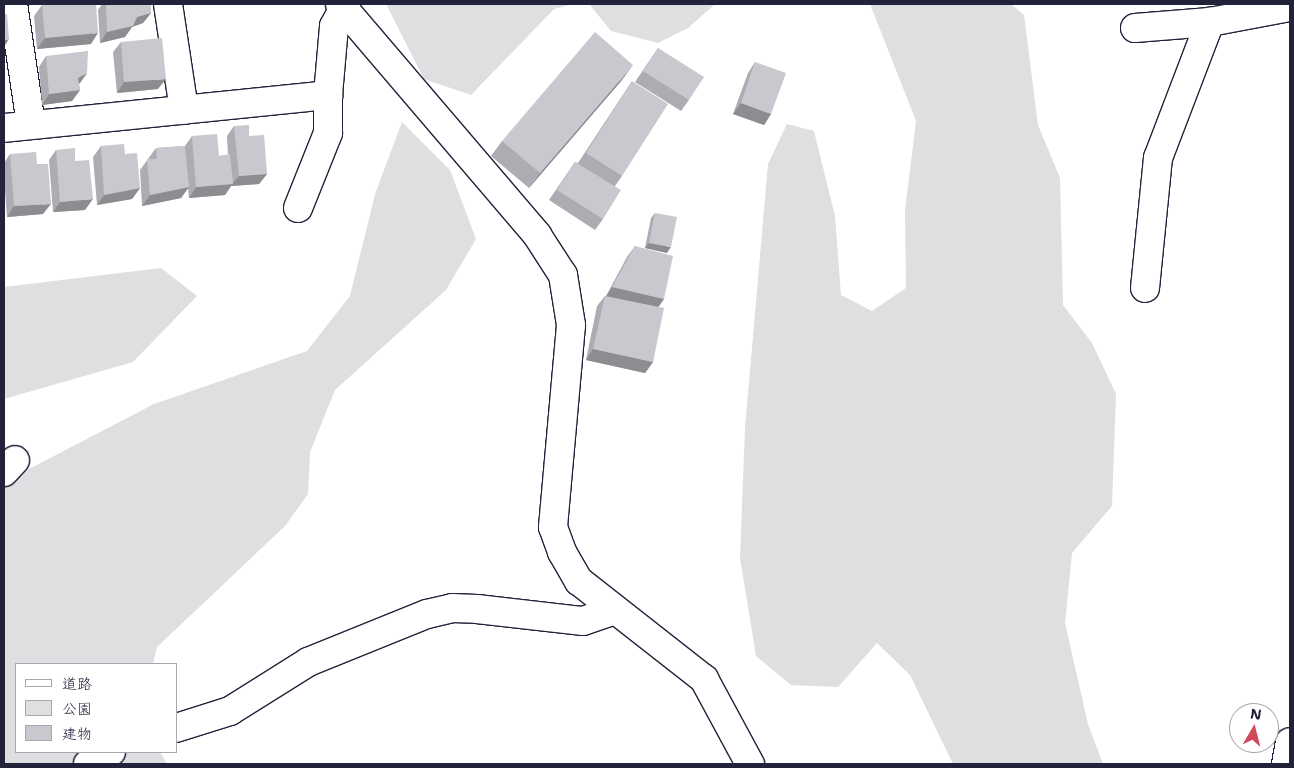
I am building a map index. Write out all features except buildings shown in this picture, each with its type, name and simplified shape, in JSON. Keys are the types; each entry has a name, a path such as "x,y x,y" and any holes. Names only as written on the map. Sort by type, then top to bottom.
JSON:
{"street":[{"path":"13,4 31,125"},
{"path":"168,4 184,110"},
{"path":"298,208 328,133 328,95 334,26 343,5 537,235 562,275 571,326 553,527 579,581 704,679 750,764"},
{"path":"1135,28 1210,22 1290,7"},
{"path":"1145,288 1156,167 1210,22"},
{"path":"4,128 328,95"},
{"path":"178,727 230,711 308,662 427,614 469,608 583,620 615,610"},
{"path":"1286,764 1290,742"},
{"path":"88,764 109,753"}],"green space":[{"path":"386,4 573,4 554,9 471,95 424,79"},
{"path":"589,4 715,4 688,28 658,43 611,31"},
{"path":"870,4 1011,4 1024,15 1038,125 1060,178 1063,305 1092,343 1116,394 1112,506 1072,553 1065,623 1088,724 1103,764 953,764 910,675 877,643 838,687 791,685 756,656 740,558 745,428 768,164 787,124 814,131 835,216 841,295 872,311 906,288 905,210 916,121"},
{"path":"402,122 450,170 476,239 446,290 335,390 310,452 308,494 285,526 157,647 153,663 15,663 15,753 161,753 167,764 4,764 4,482 154,404 307,351 350,296 375,194"},
{"path":"161,268 197,296 133,362 4,399 4,287"}]}
